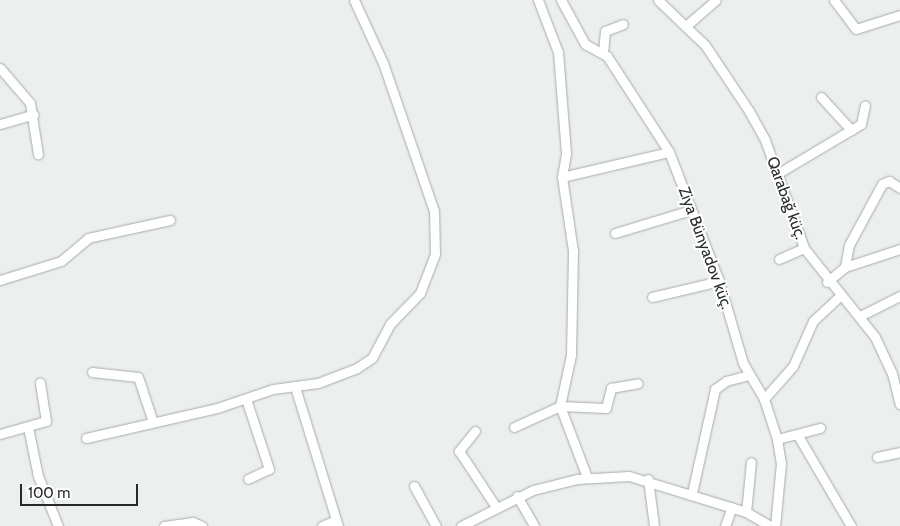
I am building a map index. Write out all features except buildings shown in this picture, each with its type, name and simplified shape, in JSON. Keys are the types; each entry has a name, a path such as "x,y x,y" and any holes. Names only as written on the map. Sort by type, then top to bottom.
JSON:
{"street":[{"path":"86,438 294,387 350,371 372,358 390,324 420,293 435,254 434,211 383,63 354,0"},
{"path":"538,0 558,52 566,154 562,177 573,268 571,355 560,406 587,477"},
{"name":"Ziya Bünyadov küç.","path":"561,0 585,44 603,53 669,152 719,281 748,375 764,399 778,438 781,464 775,526"},
{"name":"Qarabağ küç.","path":"658,0 688,25 749,111 777,174 804,248 827,282 860,316 885,355 898,387 900,404"},
{"path":"688,25 716,0"},
{"path":"834,0 856,29 900,15"},
{"path":"603,53 605,31 623,24"},
{"path":"0,68 18,86 34,114 38,154"},
{"path":"821,98 851,130"},
{"path":"777,174 861,124 865,105"},
{"path":"0,124 34,114"},
{"path":"562,177 669,152"},
{"path":"845,267 849,245 882,184 889,181 900,188"},
{"path":"616,233 691,210"},
{"path":"0,280 61,261 88,238 170,220"},
{"path":"779,259 804,248"},
{"path":"827,282 845,267 900,249"},
{"path":"652,297 719,281"},
{"path":"764,399 793,366 813,321 840,296"},
{"path":"860,316 900,296"},
{"path":"92,372 138,376 153,422"},
{"path":"692,493 715,389 726,381 748,375"},
{"path":"0,434 46,421 40,382"},
{"path":"514,427 560,406 606,408 611,388 638,383"},
{"path":"294,387 337,523 322,526"},
{"path":"246,399 269,469 248,479"},
{"path":"28,427 38,476 58,526"},
{"path":"778,438 820,428"},
{"path":"474,431 459,452 496,507"},
{"path":"797,434 851,526"},
{"path":"877,457 900,452"},
{"path":"746,512 751,462"},
{"path":"460,526 517,496 587,477 648,479 746,512 770,526"},
{"path":"648,479 654,526"},
{"path":"414,486 436,526"},
{"path":"517,496 534,526"},
{"path":"725,526 732,507"},
{"path":"164,526 193,522 202,526"}]}
